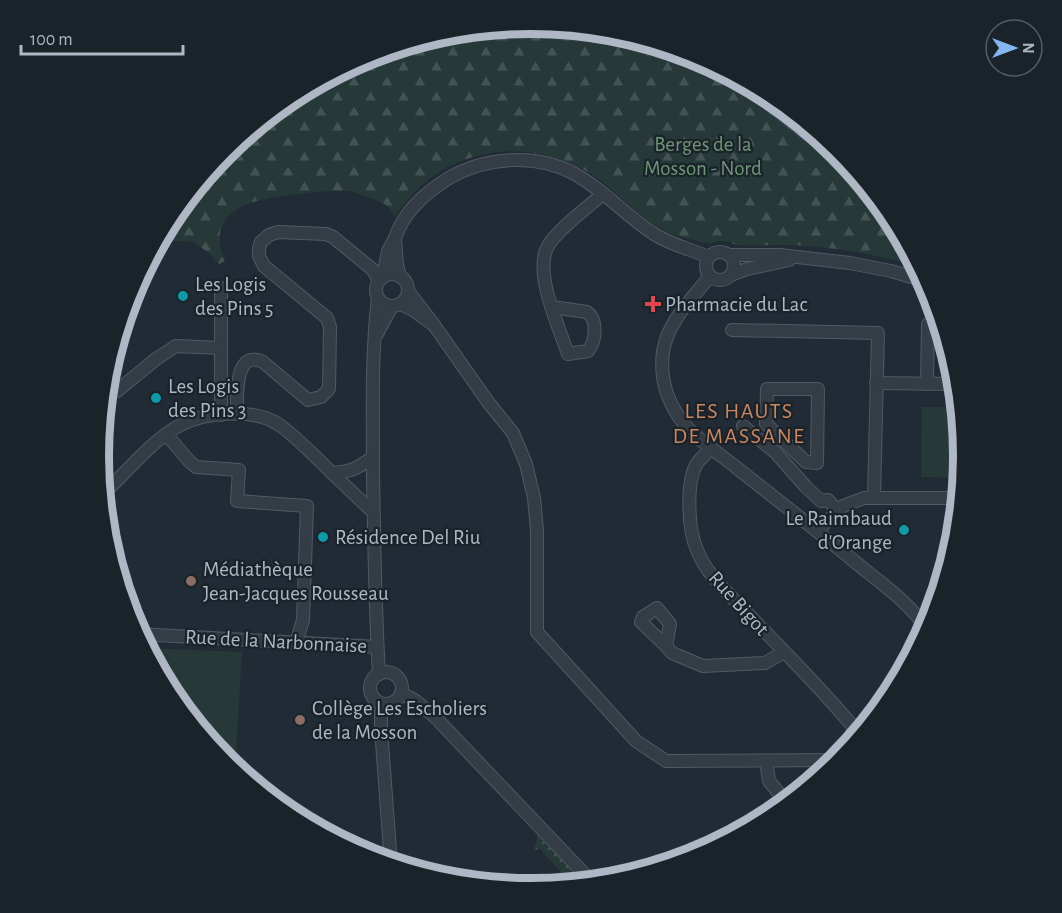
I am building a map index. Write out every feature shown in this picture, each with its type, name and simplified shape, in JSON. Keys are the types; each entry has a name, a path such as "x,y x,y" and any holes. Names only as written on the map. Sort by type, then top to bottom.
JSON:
{"street":[{"path":"380,674 373,457 373,342 378,298 376,289 381,279 388,250 408,213 436,186 480,164 503,160 530,162 572,173 603,194 653,234 669,243 709,257"},
{"path":"552,307 544,286 543,267 548,246 567,225 603,194"},
{"path":"237,414 239,375 242,368 250,361 263,362 308,400 321,397 329,389 330,327 327,318 264,266 259,255 261,242 269,235 278,232 326,234 363,261 381,279"},
{"path":"395,238 400,277"},
{"path":"363,261 388,250"},
{"path":"710,276 706,265 709,257 716,252 729,255 780,255 866,265 913,278"},
{"path":"729,255 734,267 731,275"},
{"path":"710,276 721,280 747,269 799,258"},
{"path":"381,279 392,274 400,277 406,283 408,291 513,433 526,464 534,498 537,531 537,632 636,741 666,762 824,760"},
{"path":"710,276 681,311 663,352 664,385 670,402 680,419 711,447 818,530 912,610 920,620"},
{"path":"221,288 221,415"},
{"path":"373,342 396,305 404,301 408,291"},
{"path":"378,298 384,304 413,310 434,325"},
{"path":"927,384 928,324"},
{"path":"732,330 878,333 874,497"},
{"path":"117,391 176,346 221,348"},
{"path":"876,383 946,384"},
{"path":"818,388 817,463 806,462 766,424 766,389 818,388"},
{"path":"110,487 166,434 193,419 237,414 264,418 278,425 374,513"},
{"path":"742,426 776,453 821,501 828,500 838,511"},
{"path":"166,434 196,466 239,470 237,501 307,506 303,620 296,643"},
{"name":"Rue Bigot","path":"711,447 699,460 693,474 690,527 702,560 717,581 854,728"},
{"path":"332,473 348,472 373,457"},
{"path":"818,530 838,511 855,500 874,497 951,498"},
{"name":"Rue de la Narbonnaise","path":"149,635 378,647"},
{"path":"666,646 672,653 703,666 765,663 784,652"},
{"path":"389,673 398,679 401,693 392,703 382,704 374,699 370,690 372,681 380,674 389,673"},
{"path":"401,693 416,700 435,717 585,875"},
{"path":"382,704 381,729 390,854"},
{"path":"766,761 769,781 781,796"}],"green space":[{"name":"Berges de la Mosson - Nord","path":"531,34 586,38 640,49 692,67 742,91 809,139 848,178 882,222 905,263 823,247 744,246 727,241 706,243 677,236 642,216 599,179 579,167 558,158 514,151 470,158 449,167 424,183 395,216 383,203 347,191 324,191 269,198 239,208 228,216 221,227 220,242 225,261 219,264 209,253 193,242 169,241 214,178 253,139 320,91 370,67 422,49 476,38"},
{"path":"922,407 950,407 952,478 921,477"},
{"path":"156,648 242,652 236,758 196,713 180,691"},
{"path":"539,833 578,876 566,877 539,848 533,852"}],"waterway":[{"path":"749,95 804,139 809,139"}],"place":[{"name":"Les Logis des Pins 5","path":"183,296"},
{"name":"Pharmacie du Lac","path":"653,304"},
{"name":"Les Logis des Pins 3","path":"156,398"},
{"name":"Le Raimbaud d'Orange","path":"904,530"},
{"name":"Résidence Del Riu","path":"323,537"},
{"name":"Médiathèque Jean-Jacques Rousseau","path":"191,581"},
{"name":"Collège Les Escholiers de la Mosson","path":"300,720"}],"district":[{"name":"LES HAUTS DE MASSANE","path":"739,422"}]}
